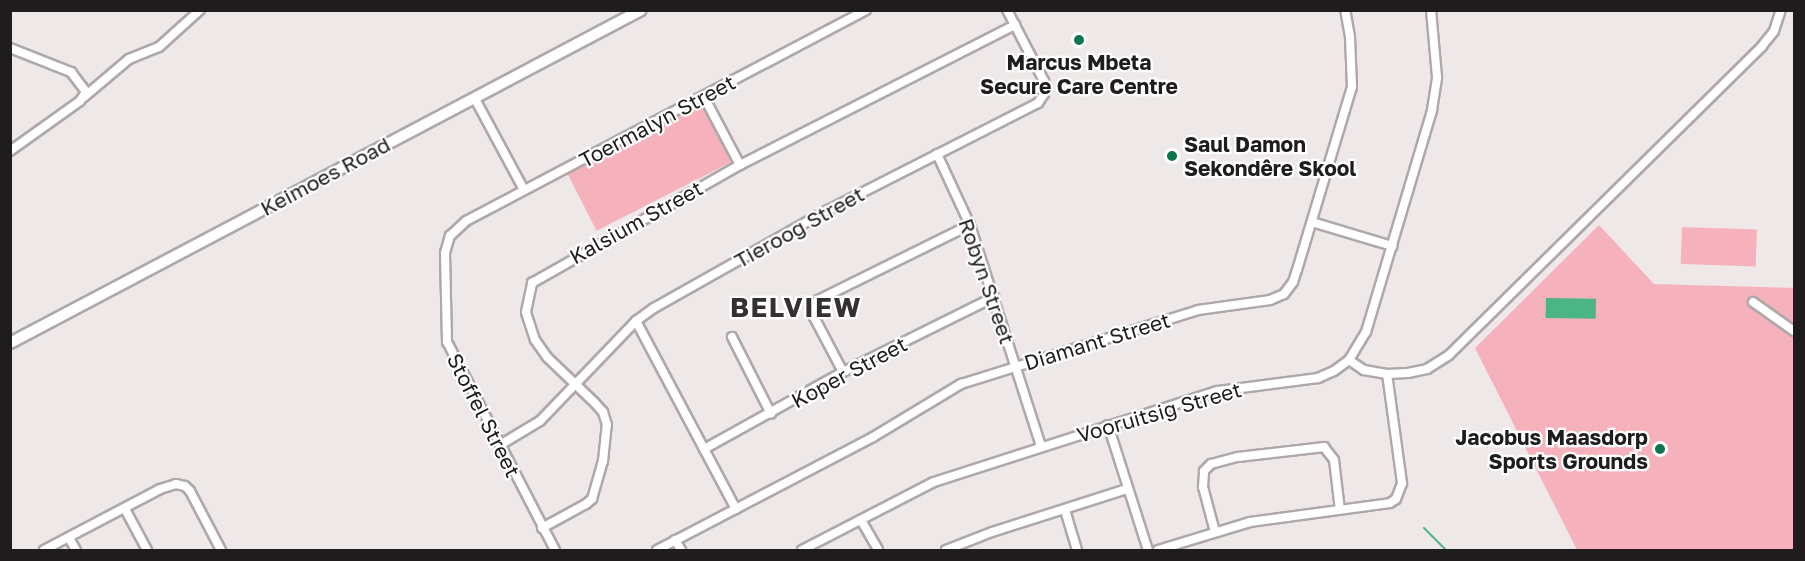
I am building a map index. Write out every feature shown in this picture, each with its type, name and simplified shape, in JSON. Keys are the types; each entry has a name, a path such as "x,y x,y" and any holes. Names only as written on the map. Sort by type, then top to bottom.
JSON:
{"street":[{"path":"10,151 82,99 129,59 159,47 200,10"},
{"name":"Keimoes Road","path":"10,343 641,10"},
{"name":"Toermalyn Street","path":"450,236 461,224 866,10"},
{"name":"Tieroog Street","path":"500,445 540,421 636,321 654,308 788,231 1030,108 1043,97 1044,81 1007,10"},
{"name":"Diamant Street","path":"657,550 873,437 949,390 1198,310 1282,296 1293,282 1353,82 1350,37 1344,10"},
{"name":"Vooruitsig Street","path":"802,550 934,482 1041,446 1227,389 1318,378 1334,371 1349,360 1366,332 1436,95 1436,55 1431,10"},
{"path":"1349,360 1364,370 1387,374 1418,372 1432,367 1491,316 1767,41 1777,26 1781,10"},
{"name":"Kalsium Street","path":"542,528 586,504 597,487 608,434 607,421 595,403 546,357 535,340 526,312 532,283 740,165 1015,25"},
{"path":"11,49 70,72 84,87 82,99"},
{"path":"704,97 740,165"},
{"path":"475,99 524,190"},
{"name":"Robyn Street","path":"937,154 970,225 1041,446"},
{"path":"1312,222 1392,246"},
{"path":"843,372 814,317 814,308 818,300 970,225"},
{"name":"Stoffel Street","path":"450,236 445,253 447,342 555,550"},
{"name":"Koper Street","path":"705,449 843,372 994,297"},
{"path":"1753,302 1794,331"},
{"path":"636,321 736,509"},
{"path":"732,337 771,414"},
{"path":"1158,550 1251,522 1390,503 1400,495 1402,483 1387,374"},
{"path":"1108,425 1148,550"},
{"path":"1215,532 1203,487 1204,471 1211,464 1238,457 1324,447 1334,460 1340,510"},
{"path":"44,550 171,484 185,486 221,550"},
{"path":"946,550 992,532 1127,489"},
{"path":"125,509 147,550"},
{"path":"1065,510 1077,550"},
{"path":"861,520 878,550"},
{"path":"69,538 76,550"},
{"path":"675,540 681,550"}],"shaded area":[{"path":"702,103 732,162 597,231 567,172"},
{"name":"Jacobus Maasdorp Sports Grounds","path":"1599,225 1654,284 1794,288 1794,550 1577,550 1475,348"},
{"path":"1682,227 1757,230 1756,267 1681,264"},
{"path":"1546,298 1596,299 1596,319 1546,318"}],"waterway":[{"path":"1424,528 1446,550"}],"place":[{"name":"Marcus Mbeta Secure Care Centre","path":"1079,40"},
{"name":"Saul Damon Sekondêre Skool","path":"1172,156"},
{"name":"Jacobus Maasdorp Sports Grounds","path":"1660,449"}],"district":[{"name":"BELVIEW","path":"796,308"}]}
